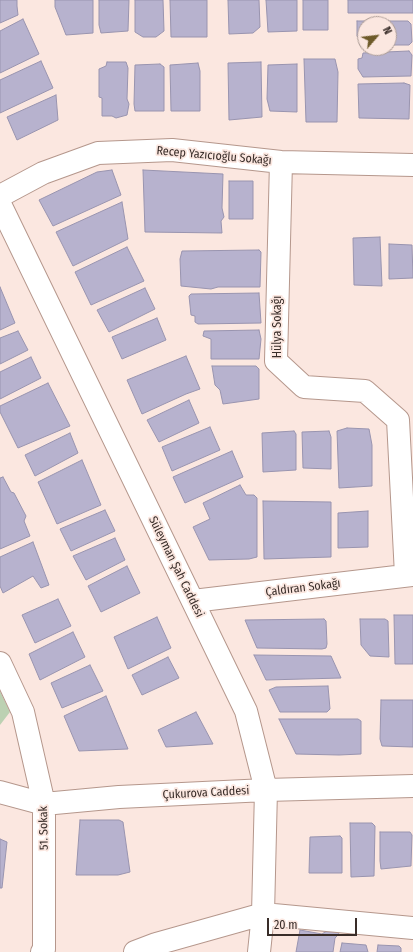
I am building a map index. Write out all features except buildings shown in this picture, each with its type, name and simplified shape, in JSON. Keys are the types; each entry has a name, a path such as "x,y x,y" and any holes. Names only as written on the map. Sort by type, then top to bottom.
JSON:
{"street":[{"name":"Recep Yazıcıoğlu Sokağı","path":"0,196 43,173 98,153 172,150 281,162 413,165"},
{"name":"Hülya Sokağı","path":"281,162 276,361 304,387 365,391 398,420 410,575"},
{"name":"Süleyman Şah Caddesi","path":"0,204 246,711 266,790 263,914 259,952"},
{"name":"Çaldıran Sokağı","path":"193,601 410,575"},
{"name":"51. Sokak","path":"0,663 22,712 44,804 44,948 42,952"},
{"name":"Çukurova Caddesi","path":"0,792 44,804 119,797 266,790 413,786"},
{"path":"135,952 156,944 263,914 413,928"}],"green space":[{"path":"0,691 10,712 0,725"}]}
